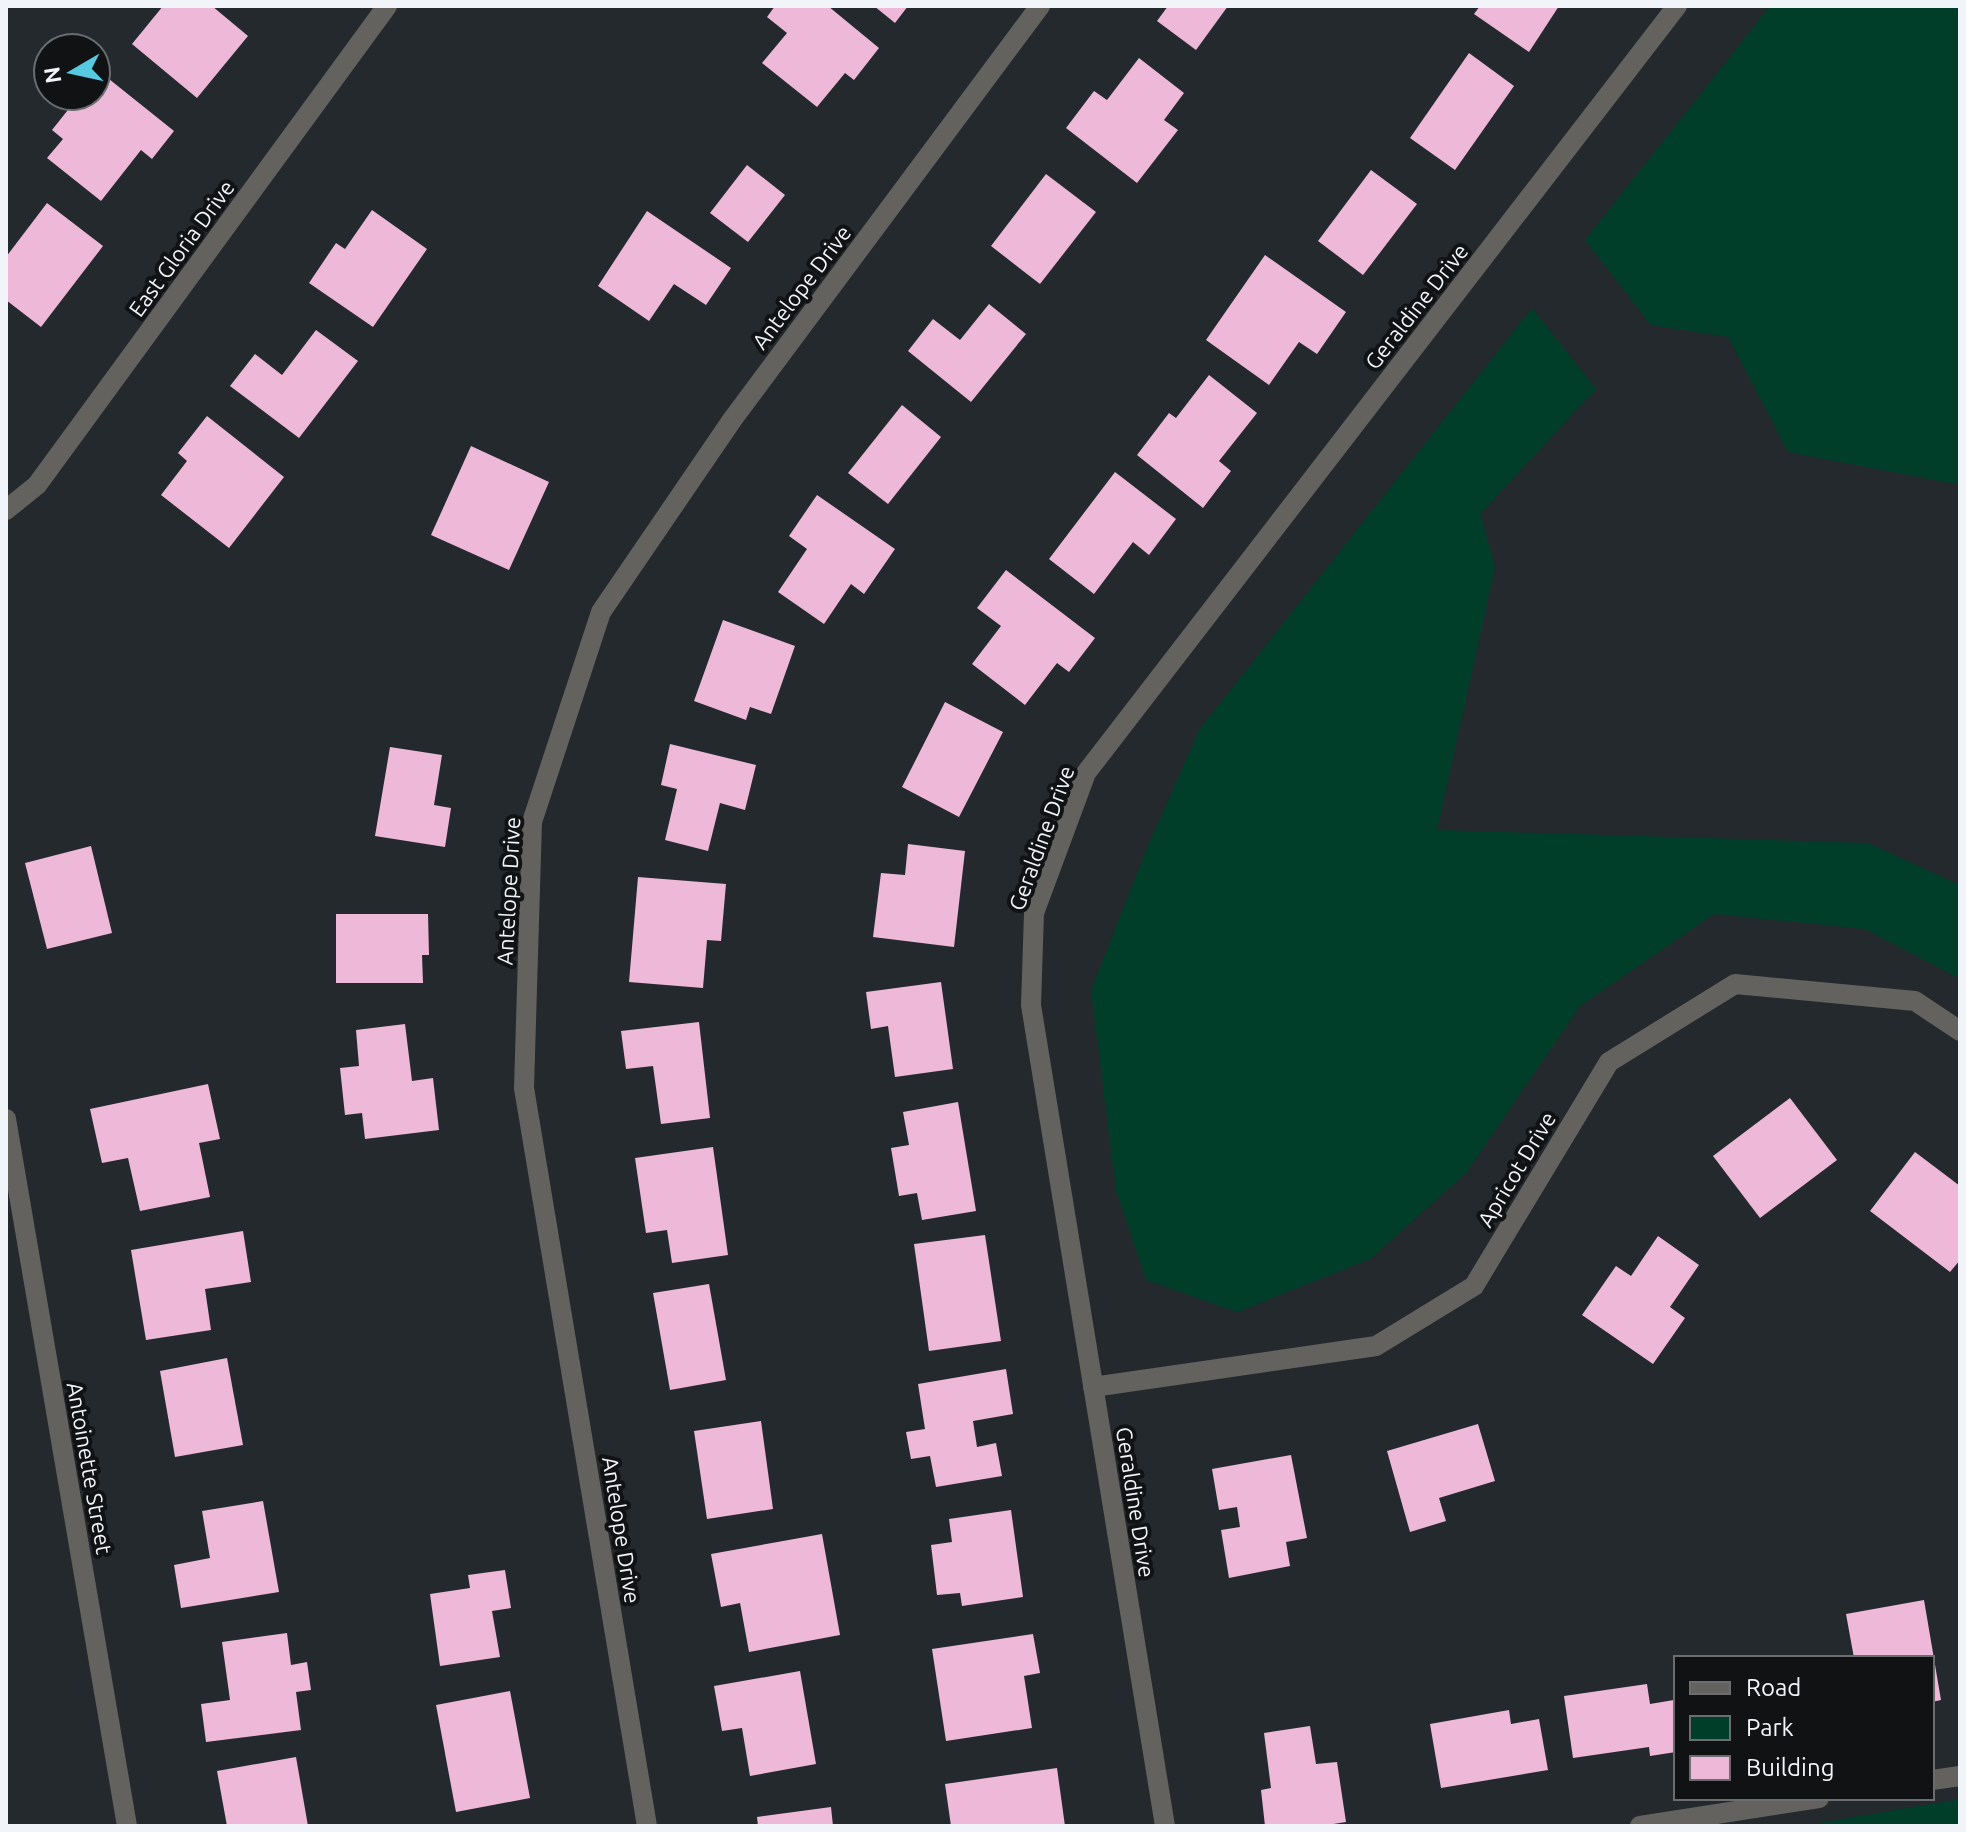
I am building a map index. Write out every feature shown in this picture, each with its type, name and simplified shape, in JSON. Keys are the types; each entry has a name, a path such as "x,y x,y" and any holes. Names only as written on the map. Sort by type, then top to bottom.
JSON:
{"street":[{"name":"East Gloria Drive","path":"6,510 37,485 387,6"},
{"name":"Antelope Drive","path":"647,1826 524,1088 532,822 601,612 732,420 1040,6"},
{"name":"Geraldine Drive","path":"1165,1826 1031,1005 1034,913 1086,773 1677,6"},
{"name":"Apricot Drive","path":"1093,1387 1376,1346 1474,1286 1609,1062 1735,984 1915,1001 1960,1031"},
{"name":"Antoinette Street","path":"6,1119 127,1826"},
{"path":"1934,1780 1960,1776"},
{"path":"1640,1826 1806,1800"}],"green space":[{"path":"1770,6 1956,6 1960,9 1960,485 1788,452 1728,337 1651,325 1585,240"},
{"path":"1532,308 1596,389 1480,514 1495,567 1437,830 1868,843 1960,885 1960,979 1865,929 1714,914 1580,1006 1466,1173 1370,1259 1237,1312 1146,1280 1116,1190 1091,990 1147,848 1199,730"},
{"path":"1960,1799 1960,1826 1801,1826"}],"building":[{"path":"163,6 212,6 248,36 197,98 132,44"},
{"path":"775,6 828,6 879,48 854,80 845,73 817,107 762,63 787,33 767,17"},
{"path":"874,6 908,6 895,23"},
{"path":"1168,6 1228,6 1196,50 1157,21"},
{"path":"1480,6 1559,6 1529,52 1474,14"},
{"path":"1469,53 1514,86 1455,170 1410,138"},
{"path":"1139,58 1184,93 1164,120 1178,130 1137,183 1066,128 1094,91 1107,100"},
{"path":"112,81 174,131 152,159 141,150 101,201 47,158 63,139 52,130 66,112 112,112"},
{"path":"747,165 785,195 748,242 710,213"},
{"path":"1371,170 1417,204 1363,275 1318,241"},
{"path":"1046,174 1096,212 1040,284 991,246"},
{"path":"47,203 103,246 41,327 6,300 6,257"},
{"path":"372,210 427,249 373,327 309,283 336,243 345,249"},
{"path":"647,211 731,268 706,305 674,284 649,321 598,286"},
{"path":"1265,255 1346,312 1317,354 1299,342 1269,385 1206,340"},
{"path":"989,304 1026,334 971,402 908,351 933,319 960,340"},
{"path":"316,330 358,361 299,438 230,386 255,354 282,375"},
{"path":"1209,375 1257,413 1219,461 1231,471 1203,508 1137,455 1169,413 1176,418"},
{"path":"902,405 941,437 888,504 848,473"},
{"path":"207,416 284,477 229,548 161,495 187,461 178,453"},
{"path":"471,446 549,482 509,570 431,535"},
{"path":"1115,472 1176,519 1149,555 1133,542 1094,594 1049,559"},
{"path":"817,495 895,549 864,594 851,584 824,624 778,592 807,549 789,536"},
{"path":"1006,570 1095,638 1069,672 1057,663 1025,705 972,664 1001,626 977,608"},
{"path":"723,620 795,646 771,714 750,707 746,720 694,701"},
{"path":"945,702 1003,732 959,817 902,787"},
{"path":"670,744 756,765 745,810 720,803 708,851 665,840 677,789 661,785"},
{"path":"390,747 442,755 434,805 451,808 445,847 375,836"},
{"path":"908,844 965,851 954,947 873,937 881,873 905,875"},
{"path":"91,846 112,933 47,949 25,863"},
{"path":"638,877 726,884 721,941 707,940 703,988 629,982"},
{"path":"336,914 428,914 429,955 422,955 423,983 336,983"},
{"path":"941,982 953,1069 895,1077 888,1026 871,1029 866,992"},
{"path":"699,1022 710,1118 661,1124 653,1066 626,1069 621,1031"},
{"path":"405,1024 412,1081 433,1078 439,1130 365,1139 362,1113 345,1115 340,1068 359,1066 356,1030"},
{"path":"208,1084 220,1139 199,1143 210,1197 140,1211 128,1158 102,1163 90,1109"},
{"path":"1790,1098 1837,1160 1760,1218 1713,1156"},
{"path":"958,1102 976,1211 922,1220 917,1193 899,1196 891,1148 909,1145 903,1112"},
{"path":"713,1147 728,1255 672,1263 667,1230 646,1233 635,1158"},
{"path":"1915,1152 1960,1186 1960,1260 1950,1272 1870,1211"},
{"path":"243,1231 251,1282 205,1289 211,1330 146,1340 131,1250"},
{"path":"985,1235 1001,1341 929,1351 914,1244"},
{"path":"1658,1236 1699,1265 1670,1307 1685,1318 1653,1364 1582,1315 1616,1266 1631,1276"},
{"path":"709,1284 726,1380 670,1390 653,1293"},
{"path":"227,1358 243,1445 175,1457 160,1371"},
{"path":"1006,1369 1013,1414 973,1421 977,1447 996,1443 1002,1476 936,1487 930,1456 911,1459 906,1432 925,1429 918,1384"},
{"path":"761,1421 773,1509 707,1519 694,1431"},
{"path":"1478,1424 1495,1481 1439,1498 1446,1521 1410,1532 1387,1451"},
{"path":"1291,1455 1307,1538 1286,1542 1290,1566 1229,1578 1221,1530 1240,1527 1237,1507 1219,1510 1212,1469"},
{"path":"263,1501 279,1592 181,1608 174,1565 210,1558 202,1511"},
{"path":"1011,1510 1023,1597 962,1606 960,1593 937,1595 931,1545 952,1542 949,1519"},
{"path":"822,1534 840,1635 749,1652 740,1603 721,1607 711,1554"},
{"path":"505,1570 511,1608 492,1611 500,1657 440,1666 430,1594 470,1588 468,1575"},
{"path":"1924,1600 1934,1656 1854,1656 1846,1614"},
{"path":"287,1633 291,1665 307,1662 311,1690 296,1692 301,1730 206,1742 201,1704 230,1700 222,1642"},
{"path":"1033,1634 1040,1673 1024,1676 1032,1728 946,1741 932,1649"},
{"path":"1934,1659 1941,1700 1934,1702"},
{"path":"800,1671 816,1764 750,1776 742,1728 722,1731 714,1686"},
{"path":"1647,1684 1650,1704 1674,1700 1674,1752 1650,1756 1649,1747 1573,1758 1564,1696"},
{"path":"510,1691 530,1798 456,1812 436,1705"},
{"path":"1509,1710 1511,1724 1539,1719 1548,1770 1441,1788 1430,1724"},
{"path":"1310,1726 1316,1764 1337,1762 1346,1822 1321,1826 1265,1826 1261,1790 1271,1788 1264,1733"},
{"path":"296,1757 308,1826 227,1826 217,1771"},
{"path":"1057,1768 1065,1826 951,1826 945,1784"},
{"path":"831,1807 833,1826 758,1826 757,1817"}]}
